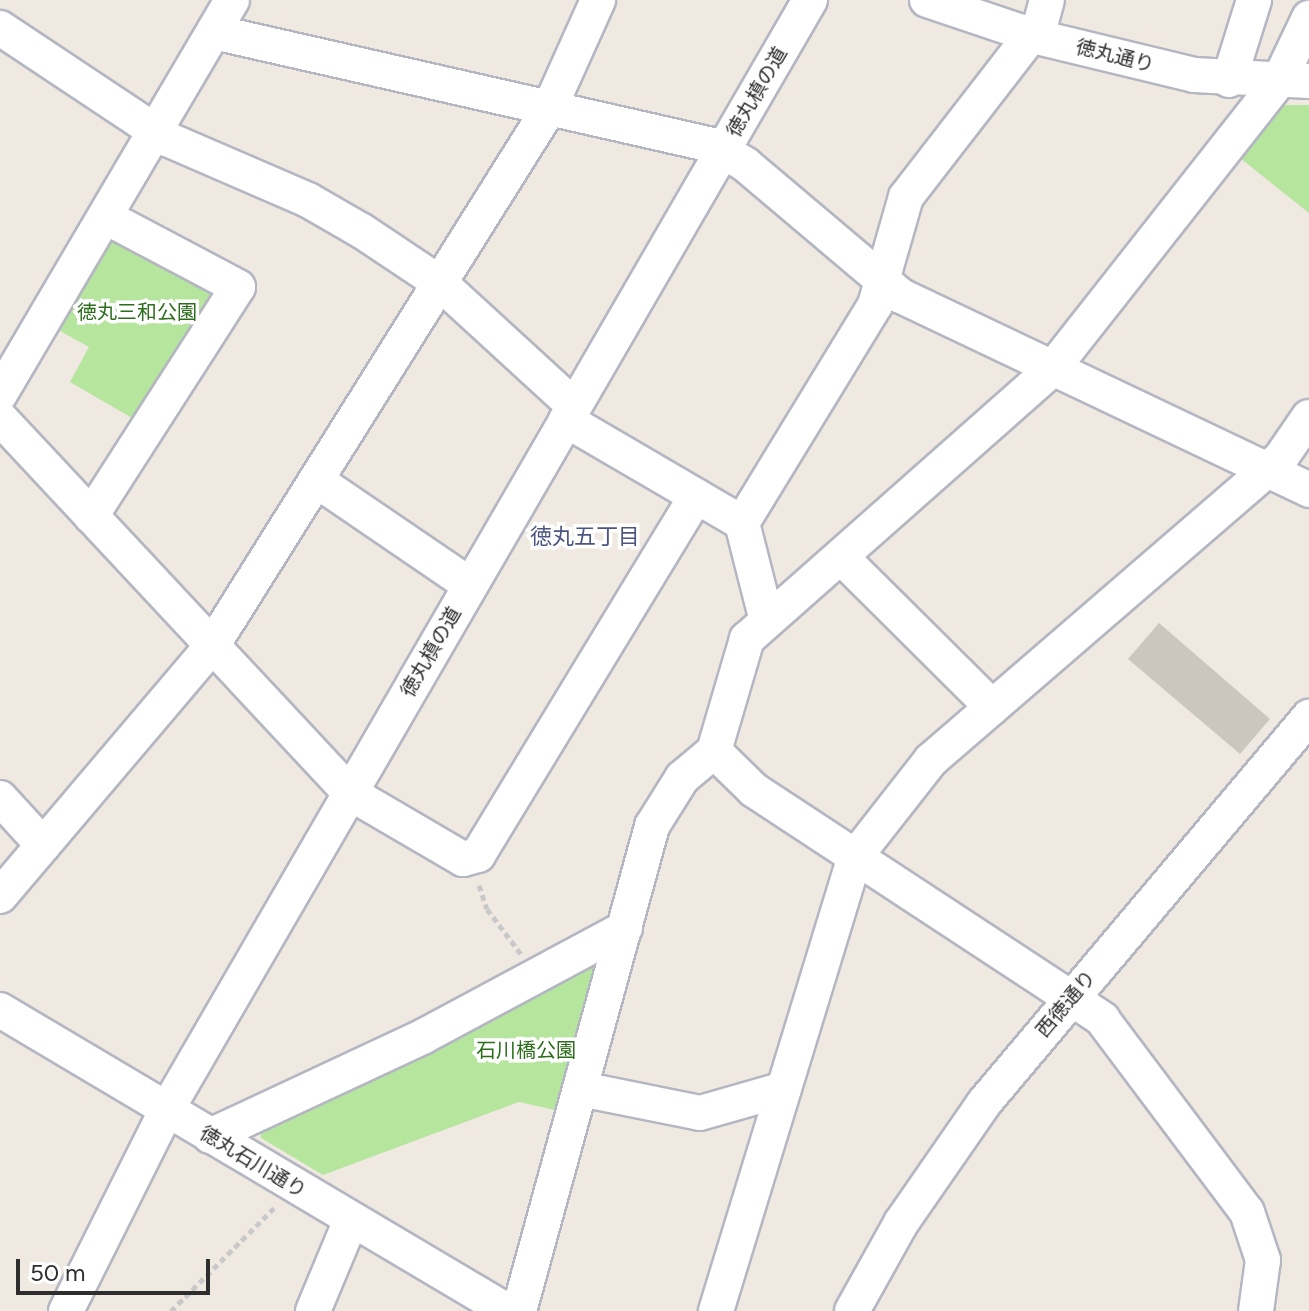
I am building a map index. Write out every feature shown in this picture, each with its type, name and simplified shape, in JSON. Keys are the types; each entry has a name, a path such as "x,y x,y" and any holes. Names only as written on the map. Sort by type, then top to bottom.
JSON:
{"street":[{"path":"0,394 232,0"},
{"path":"0,896 212,646 550,107 598,0"},
{"name":"徳丸槙の道","path":"66,1311 166,1111 810,0"},
{"name":"徳丸通り","path":"927,0 1034,36 1229,80 1295,73"},
{"path":"767,621 742,523 883,283 906,197 1034,36 1047,0"},
{"path":"1229,80 1254,0"},
{"path":"519,1311 659,810 682,778 714,751 747,639 1053,368 1295,73 1309,18"},
{"path":"0,28 155,133 308,200 440,283 570,413 742,523"},
{"path":"214,32 550,107 723,151 883,283 1309,490"},
{"path":"91,516 238,287 106,217"},
{"path":"716,1311 855,857 931,760 1266,469 1309,417"},
{"path":"0,418 350,793 463,859 478,855 696,496"},
{"path":"316,480 470,585"},
{"path":"841,557 992,707"},
{"name":"西徳通り","path":"852,1311 934,1171 1072,995 1307,727"},
{"path":"714,751 754,790 1072,995 1102,1019 1247,1212 1263,1260 1256,1311"},
{"path":"0,798 43,845"},
{"path":"210,1136 424,1036 625,928"},
{"name":"徳丸石川通り","path":"0,1010 507,1311"},
{"path":"581,1089 700,1113 730,1109 784,1089"},
{"path":"313,1311 351,1220"}],"path":[{"path":"475,872 487,909 528,963"},
{"path":"171,1311 281,1201"}],"green space":[{"path":"1274,105 1309,105 1309,213 1235,154"},
{"name":"徳丸三和公園","path":"118,233 213,284 216,300 139,422 70,382 89,347 51,326 104,239"},
{"name":"石川橋公園","path":"591,955 602,967 564,1112 519,1102 323,1175 261,1138 261,1124"}],"building":[{"path":"1159,623 1270,719 1240,754 1128,659"}],"district":[{"name":"徳丸五丁目","path":"585,537"}]}
